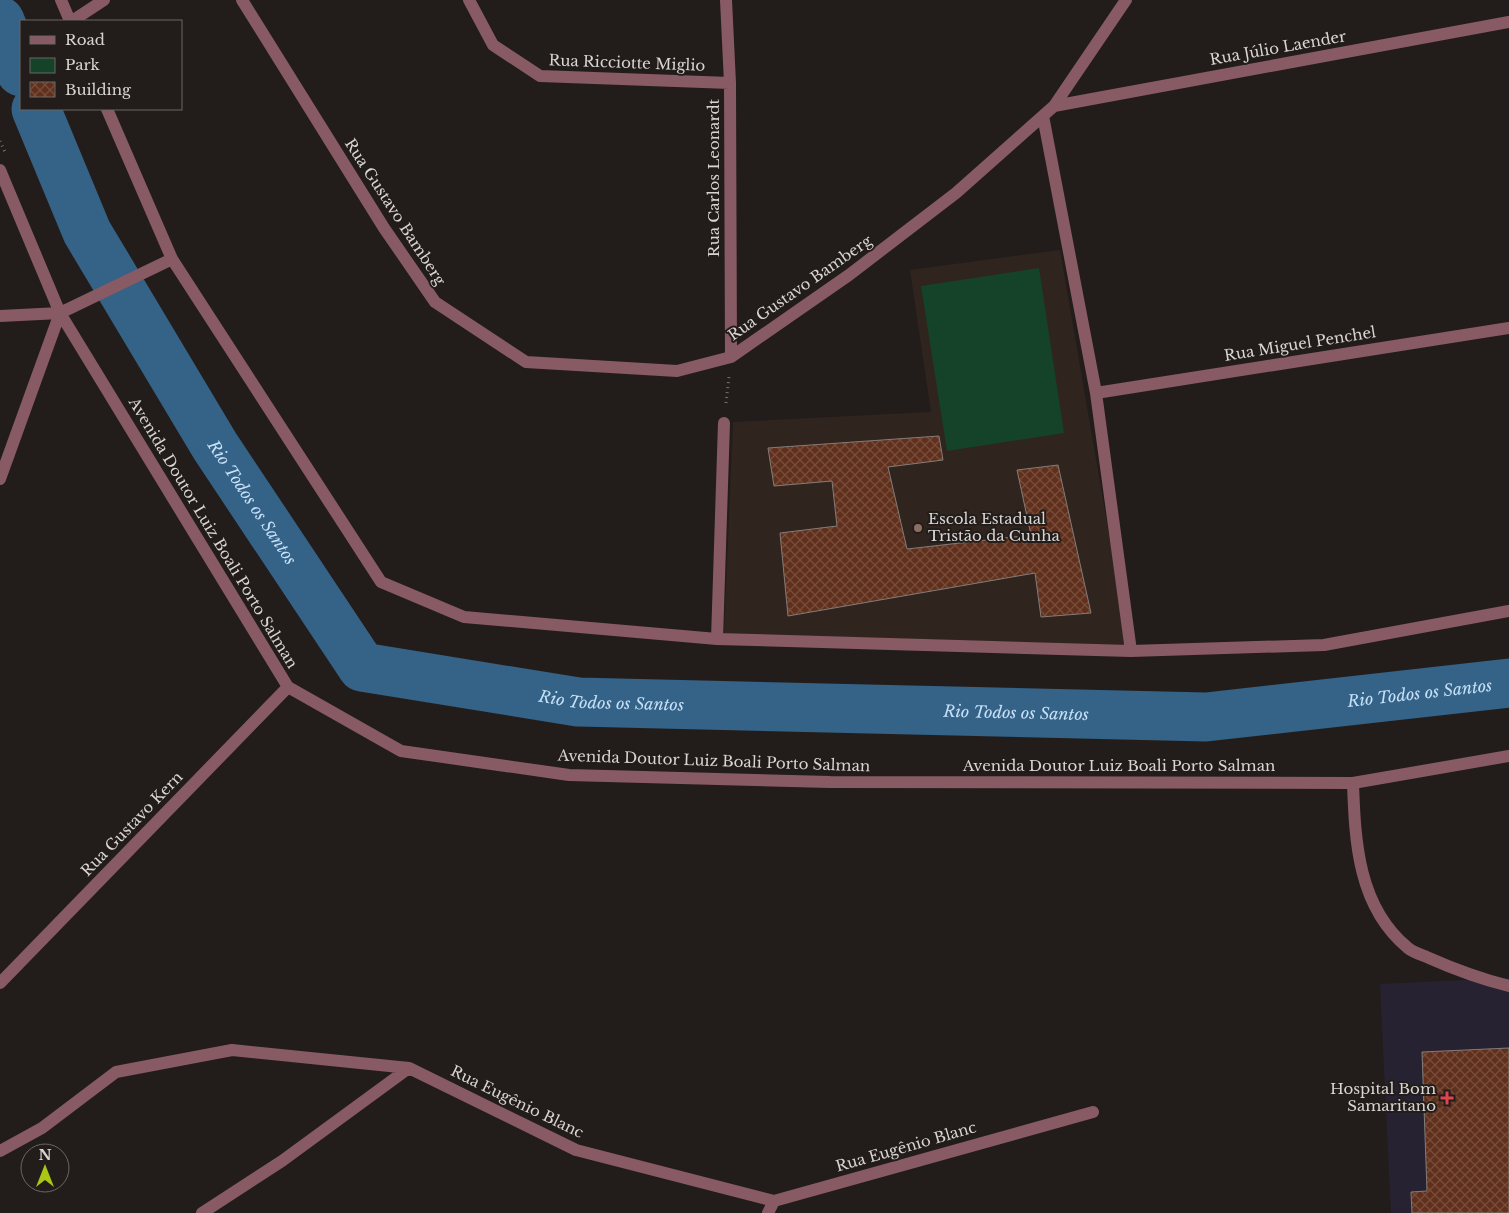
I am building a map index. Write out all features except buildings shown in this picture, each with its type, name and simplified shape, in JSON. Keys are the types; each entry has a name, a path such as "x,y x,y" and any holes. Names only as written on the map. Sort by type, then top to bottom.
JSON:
{"street":[{"path":"61,0 71,20"},
{"path":"73,20 104,0"},
{"name":"Rua Gustavo Bamberg","path":"242,0 384,228 435,302 526,362 677,371 731,357 849,275 956,193 1054,106 1126,0"},
{"name":"Rua Ricciotte Miglio","path":"469,0 493,45 540,76 730,83"},
{"name":"Rua Carlos Leonardt","path":"726,0 730,83 731,357"},
{"name":"Rua Júlio Laender","path":"1054,106 1509,22"},
{"path":"107,110 172,259 381,582 464,617 717,639 1131,651 1324,645 1509,610"},
{"path":"1043,116 1096,392 1131,651"},
{"name":"Avenida Doutor Luiz Boali Porto Salman","path":"0,170 66,311 288,687 401,751 568,775 830,782 1353,783 1509,756"},
{"path":"0,316 66,311 172,259"},
{"path":"0,478 66,311"},
{"name":"Rua Miguel Penchel","path":"1096,392 1509,328"},
{"path":"717,639 724,423"},
{"name":"Rua Gustavo Kern","path":"0,983 288,687"},
{"path":"1353,783 1355,842 1367,886 1378,914 1409,949 1467,975 1509,986"},
{"name":"Rua Eugênio Blanc","path":"0,1151 42,1128 116,1072 232,1050 409,1068 576,1150 774,1201 1093,1112"},
{"path":"202,1213 282,1162 409,1068"},
{"path":"768,1213 774,1201"}],"path":[{"path":"724,423 731,357"}],"shaded area":[{"name":"Escola Estadual Tristão da Cunha","path":"1060,250 1128,645 724,634 733,422 931,412 910,270"},
{"name":"Hospital Bom Samaritano","path":"1509,978 1509,1213 1391,1213 1380,984"}],"green space":[{"path":"1039,268 1064,433 947,451 921,286"}],"waterway":[{"name":"Rio Todos os Santos","path":"0,21 20,70"},
{"name":"Rio Todos os Santos","path":"36,110 87,232 215,446 362,667 578,702 1206,717 1509,683"}],"place":[{"name":"Escola Estadual Tristão da Cunha","path":"918,528"},
{"name":"Hospital Bom Samaritano","path":"1447,1098"}]}
